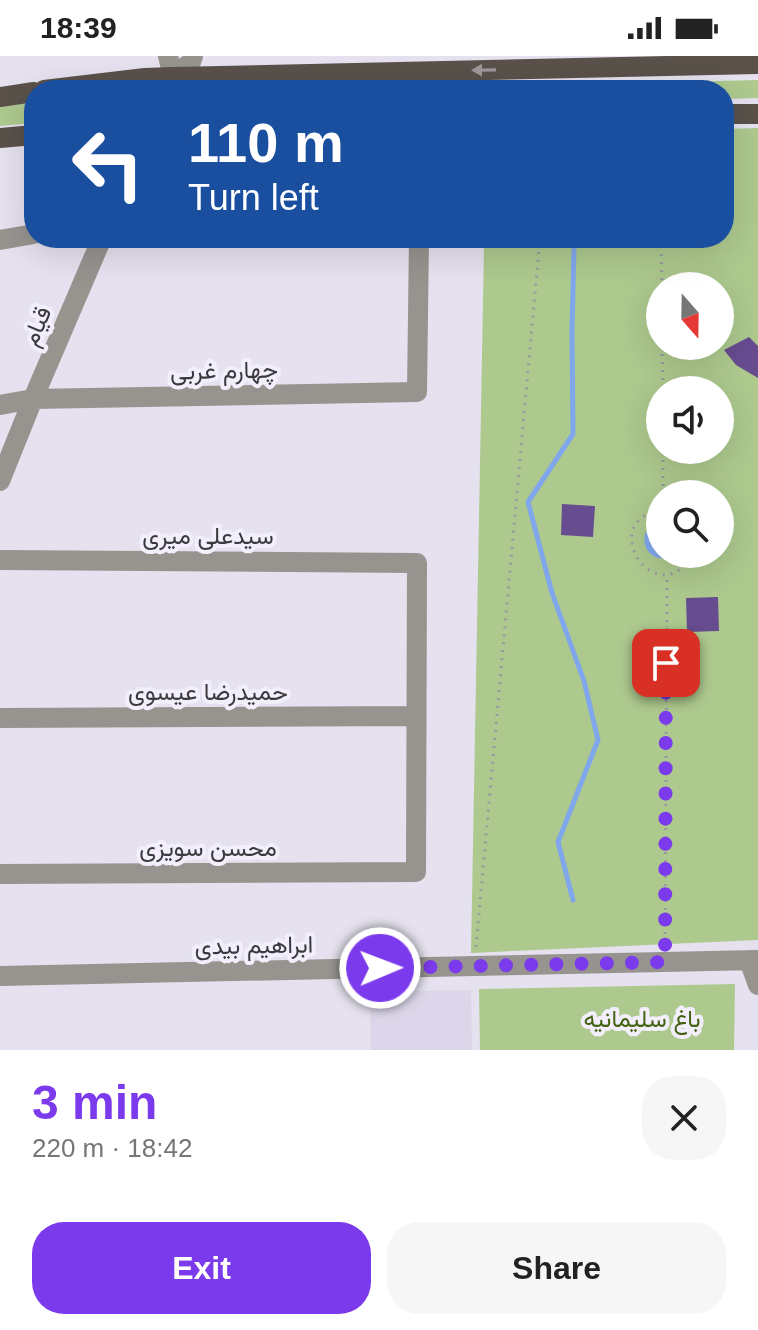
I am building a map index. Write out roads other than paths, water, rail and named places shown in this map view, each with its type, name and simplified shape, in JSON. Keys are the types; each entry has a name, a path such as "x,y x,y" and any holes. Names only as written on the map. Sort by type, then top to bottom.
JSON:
{"main road":[{"path":"128,80 758,64"},
{"path":"0,97 24,93"},
{"path":"734,114 758,114"},
{"path":"0,138 24,136"}],"street":[{"path":"168,56 173,77 191,62 193,56"},
{"path":"0,240 24,236"},
{"name":"قیام","path":"0,481 98,248"},
{"name":"چهارم غربی","path":"0,405 33,399 417,392 419,248"},
{"name":"سیدعلی میری","path":"0,560 417,563 416,716"},
{"name":"حمیدرضا عیسوی","path":"0,718 416,716"},
{"name":"محسن سویزی","path":"0,874 416,872 416,716"},
{"path":"754,960 758,985"},
{"name":"ابراهیم بیدی","path":"0,976 754,960"}],"waterway":[{"path":"573,900 558,842 598,740 584,681 552,593 528,502 573,434 574,250"}],"park label":[{"name":"باغ سلیمانیه","path":"642,1018"}]}
